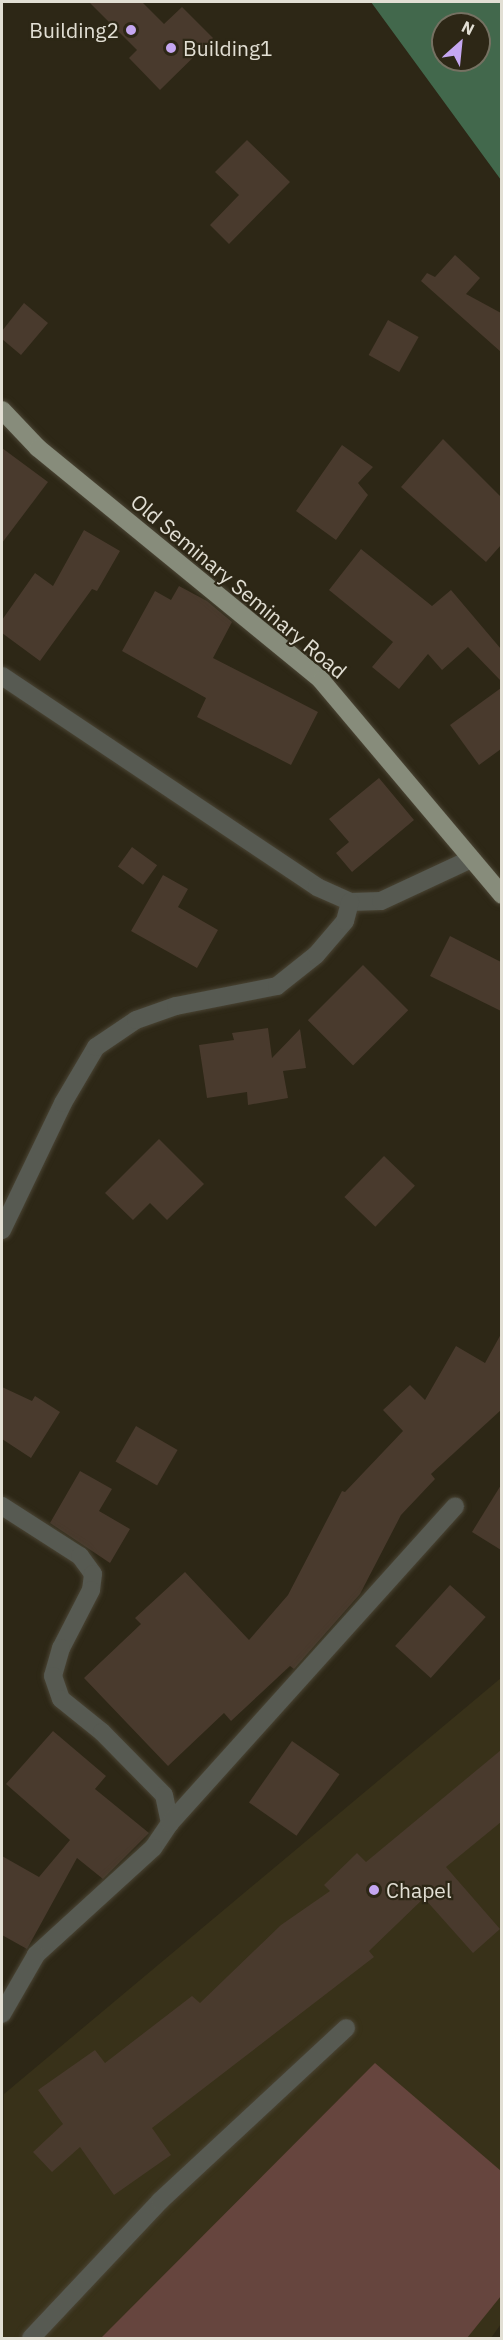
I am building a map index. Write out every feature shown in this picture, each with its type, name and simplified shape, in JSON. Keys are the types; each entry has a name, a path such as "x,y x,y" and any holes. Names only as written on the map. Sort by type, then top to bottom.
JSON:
{"main road":[{"name":"Old Seminary Seminary Road","path":"2,410 38,448 321,680 469,860 501,895"}],"street":[{"path":"2,676 317,887 350,902 381,901 469,860"},
{"path":"2,1230 63,1103 96,1047 136,1020 176,1006 278,986 323,947 345,921 350,902"},
{"path":"2,1506 80,1557 93,1574 91,1590 61,1648 53,1676 61,1699 102,1732 164,1795 170,1823"},
{"path":"2,2014 36,1955 153,1848 170,1823 455,1506"},
{"path":"31,2338 160,2201 346,2028"}],"shaded area":[{"path":"371,2 501,2 501,180"},
{"path":"501,1678 501,2324 491,2338 2,2338 4,2094"},
{"path":"375,2063 501,2171 501,2296 467,2338 101,2338"}],"building":[{"name":"Building1","path":"89,2 142,2 164,24 182,7 213,38 160,90 129,58 137,50"},
{"path":"247,140 290,182 229,244 210,225 239,195 215,172"},
{"path":"455,255 480,278 466,294 501,313 501,352 421,281 427,273 435,277"},
{"path":"24,303 48,323 21,355 2,339 2,331"},
{"path":"388,320 419,337 399,372 369,355"},
{"path":"443,439 501,497 501,545 486,562 401,487"},
{"path":"342,445 373,467 358,483 368,495 336,540 296,511"},
{"path":"2,448 48,482 2,543"},
{"path":"84,530 120,551 97,591 92,589 40,661 2,633 2,620 35,573 53,586"},
{"path":"361,549 432,606 451,590 501,649 501,681 468,647 442,670 428,654 399,689 372,667 393,642 329,590"},
{"path":"179,586 207,601 232,622 213,658 318,712 291,765 197,717 206,698 122,651 155,591 171,600"},
{"path":"501,688 501,749 479,765 450,725"},
{"path":"379,778 414,820 352,872 336,853 349,842 329,819"},
{"path":"132,847 157,865 143,885 118,866"},
{"path":"163,875 188,889 178,907 218,930 197,968 131,931"},
{"path":"450,936 501,962 501,1011 430,976"},
{"path":"363,965 408,1010 353,1065 308,1020"},
{"path":"268,1028 272,1058 300,1029 306,1068 283,1071 288,1098 248,1105 247,1092 207,1098 199,1045 234,1040 232,1033"},
{"path":"159,1139 204,1184 167,1220 150,1203 133,1220 105,1193"},
{"path":"384,1156 415,1186 375,1227 344,1197"},
{"path":"501,1334 501,1410 431,1474 435,1479 401,1515 360,1594 294,1669 290,1666 231,1721 224,1713 168,1766 84,1678 141,1624 135,1618 185,1572 249,1640 288,1595 342,1491 345,1492 403,1431 383,1410 410,1385 425,1400 456,1346 485,1363"},
{"path":"2,1387 32,1401 35,1396 60,1412 31,1458 2,1439"},
{"path":"136,1426 178,1450 157,1486 116,1462"},
{"path":"80,1471 112,1489 99,1511 130,1529 110,1563 50,1523"},
{"path":"501,1485 501,1550 472,1532"},
{"path":"450,1585 486,1617 431,1678 395,1646"},
{"path":"53,1731 106,1776 95,1789 149,1833 103,1879 77,1858 27,1949 2,1935 2,1856 39,1877 70,1840 6,1784"},
{"path":"292,1741 340,1774 296,1836 249,1802"},
{"path":"501,1750 501,1822 446,1867 500,1929 473,1953 424,1898 369,1951 374,1957 152,2128 171,2155 114,2195 80,2147 52,2172 33,2152 63,2124 38,2090 95,2050 105,2063 192,1996 200,2003 281,1925 330,1891 324,1885 357,1853 366,1862"}],"place":[{"name":"Building2","path":"131,30"},
{"name":"Building1","path":"171,48"},
{"name":"Chapel","path":"374,1890"}]}
